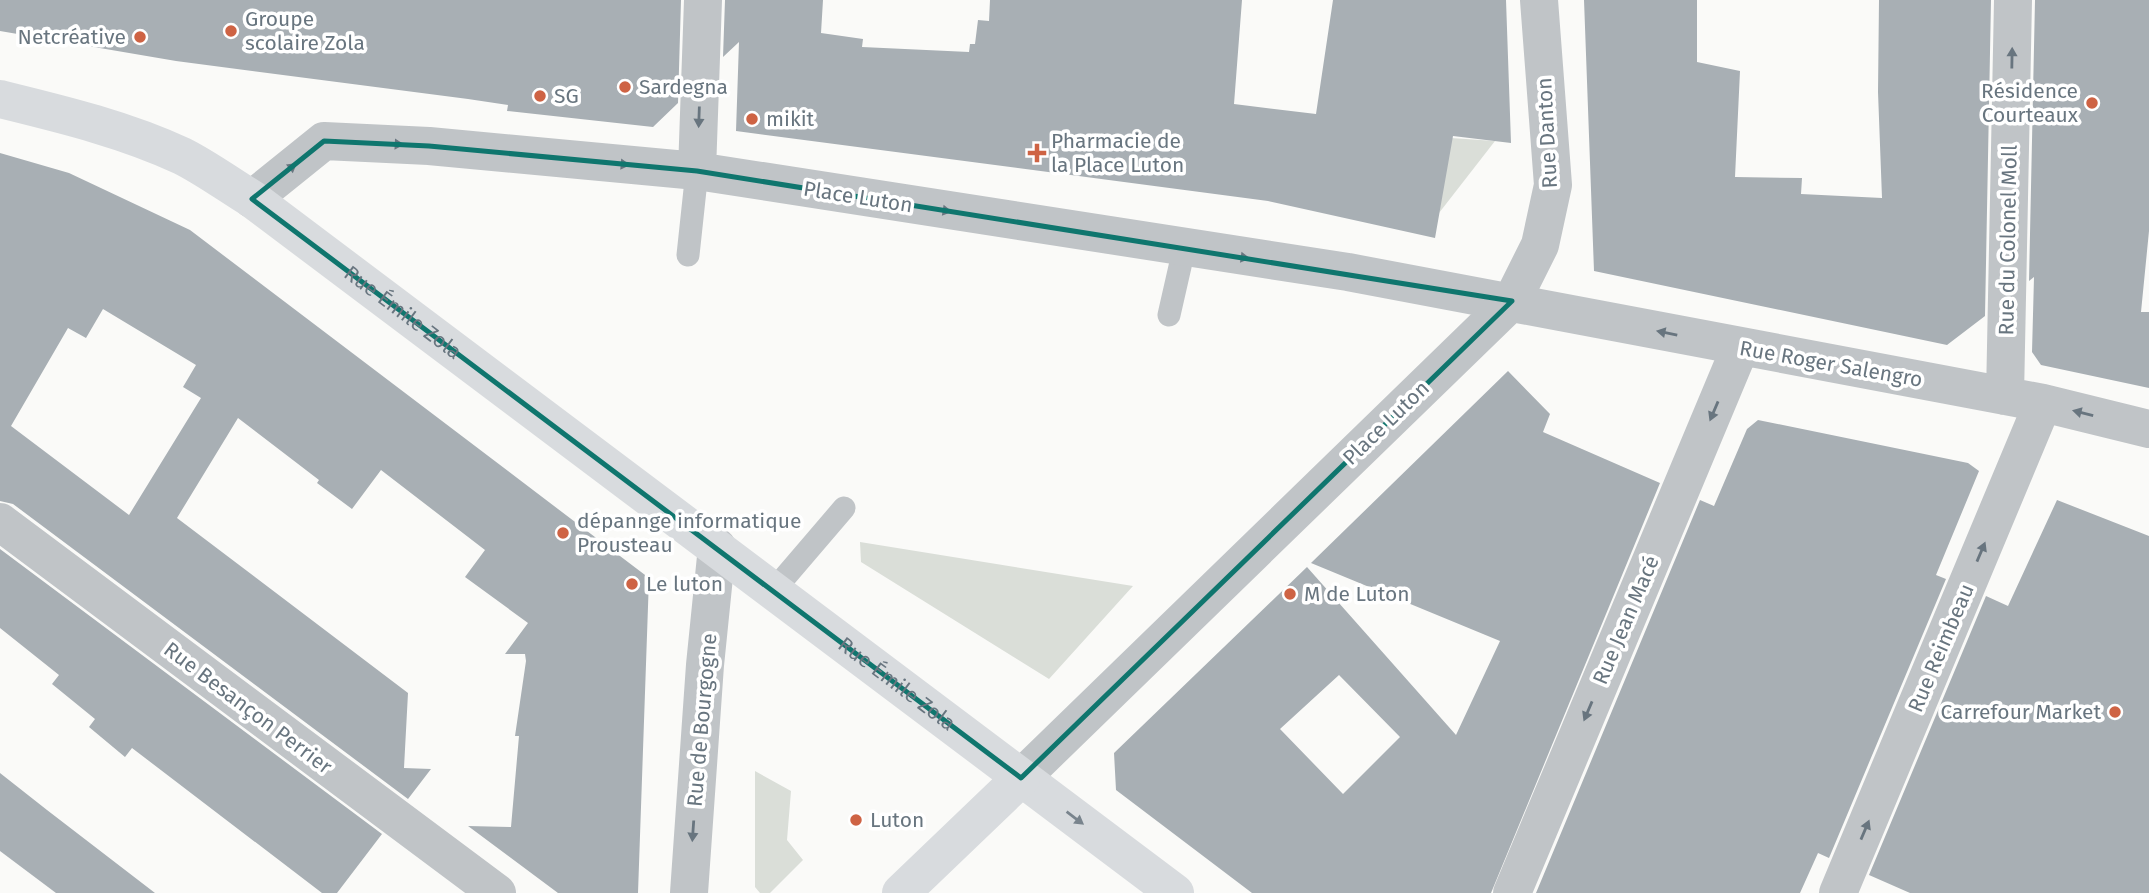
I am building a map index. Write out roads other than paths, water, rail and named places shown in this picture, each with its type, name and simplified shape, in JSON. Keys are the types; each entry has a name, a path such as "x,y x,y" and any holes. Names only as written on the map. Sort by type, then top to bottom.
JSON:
{"main road":[{"name":"Rue Émile Zola","path":"0,99 78,118 138,139 183,157 252,199 1175,893"},
{"path":"901,893 1021,778"}],"street":[{"path":"697,171 703,0"},
{"name":"Rue Danton","path":"1513,301 1541,245 1553,185 1539,0"},
{"name":"Rue du Colonel Moll","path":"2005,396 2013,0"},
{"name":"Place Luton","path":"252,199 324,141 429,146 697,171 1513,301"},
{"name":"Place Luton","path":"1021,778 1513,301"},
{"name":"Rue Roger Salengro","path":"1513,301 1740,348 2043,403 2149,429"},
{"name":"Rue Jean Macé","path":"1512,893 1740,348"},
{"name":"Rue Reimbeau","path":"1838,893 2043,403"},
{"name":"Rue Besançon Perrier","path":"0,522 497,893"},
{"name":"Rue de Bourgogne","path":"689,893 717,547"}],"lane":[{"path":"688,255 697,171"},
{"path":"1169,315 1184,249"},
{"path":"773,591 844,508"}],"place":[{"name":"Groupe scolaire Zola","path":"231,31"},
{"name":"Netcréative","path":"140,37"},
{"name":"Sardegna","path":"625,87"},
{"name":"SG","path":"540,96"},
{"name":"Résidence Courteaux","path":"2092,103"},
{"name":"mikit","path":"752,119"},
{"name":"Pharmacie de la Place Luton","path":"1037,153"},
{"name":"dépannge informatique Prousteau","path":"563,533"},
{"name":"Le luton","path":"632,584"},
{"name":"M de Luton","path":"1290,594"},
{"name":"Carrefour Market","path":"2115,712"},
{"name":"Luton","path":"856,820"}]}
